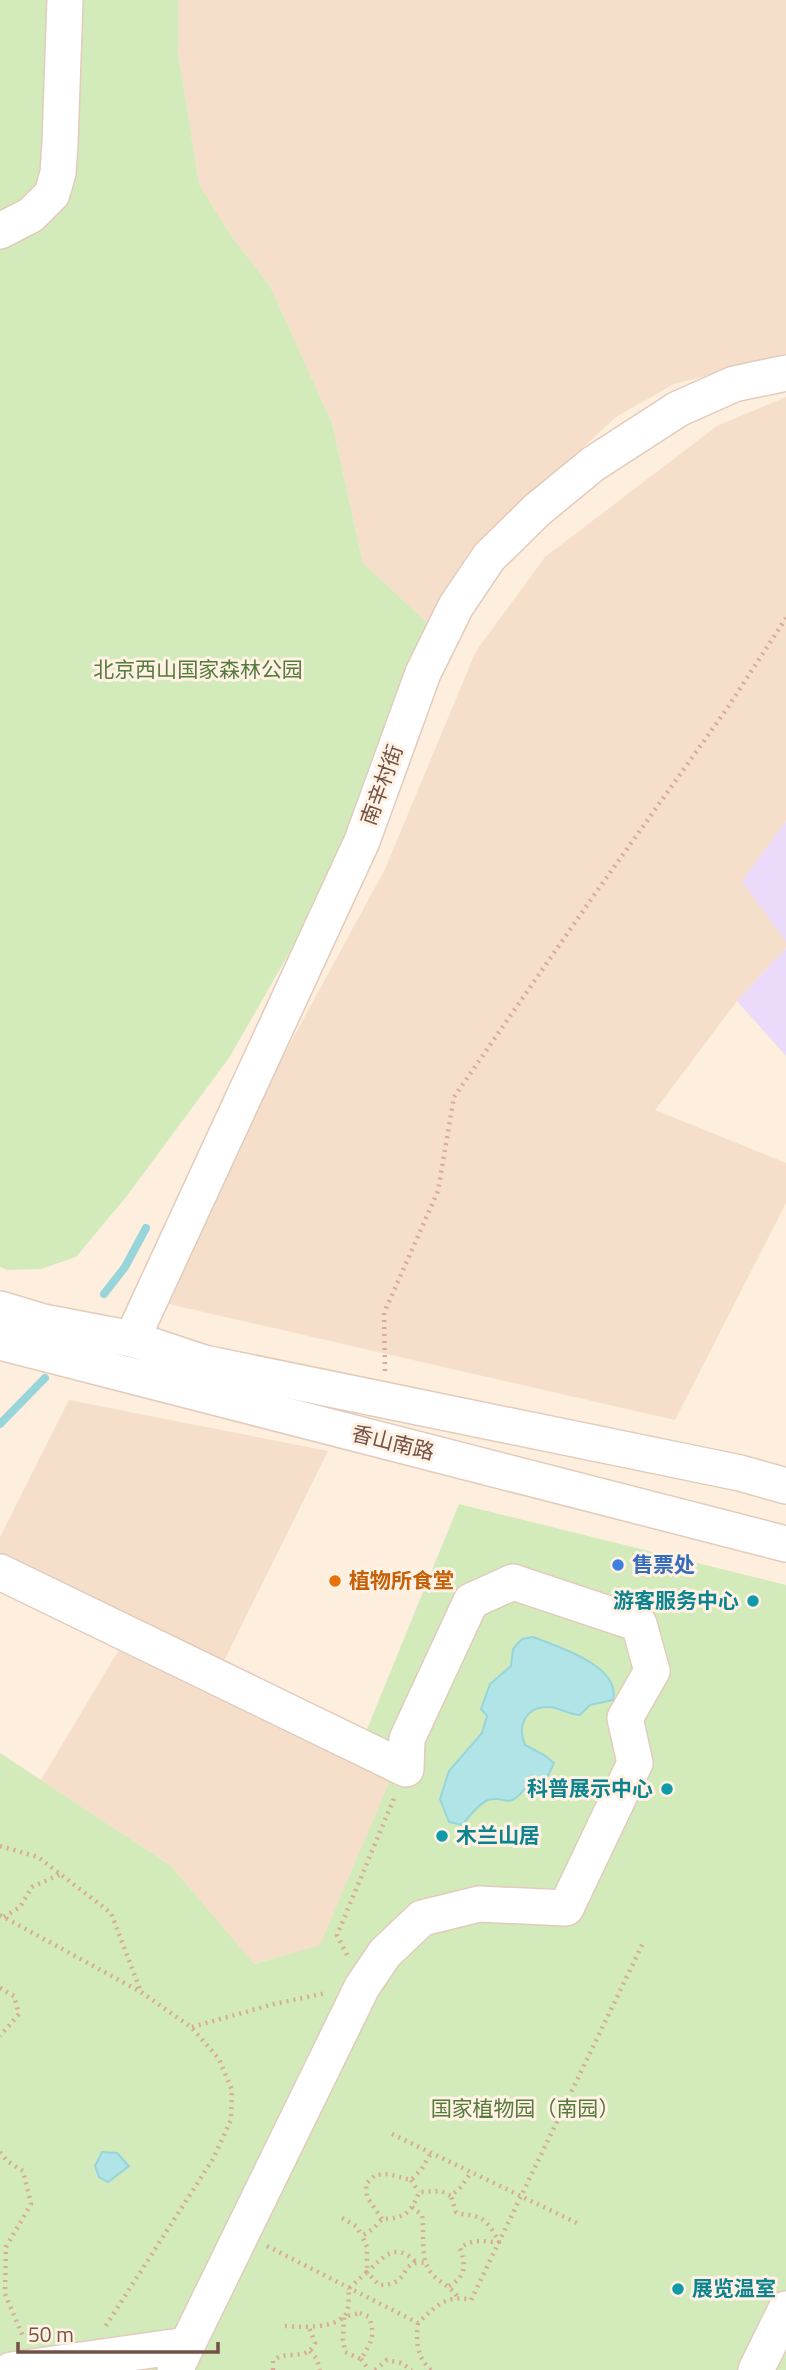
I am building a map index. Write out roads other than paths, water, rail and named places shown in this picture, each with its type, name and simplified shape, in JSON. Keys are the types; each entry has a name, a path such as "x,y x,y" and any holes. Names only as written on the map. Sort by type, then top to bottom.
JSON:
{"street":[{"path":"0,231 31,215 52,194 58,173 65,0"},
{"name":"南辛村街","path":"132,1339 362,841 422,673 456,606 489,557 537,510 593,464 678,409 734,384 786,373"},
{"name":"香山南路","path":"0,1309 43,1322 132,1339 204,1363 740,1473 786,1486"},
{"name":"香山南路","path":"0,1342 786,1544"},
{"path":"0,1572 406,1769 407,1739 471,1601 513,1581 639,1624 652,1671 625,1718 635,1763 566,1908 479,1904 422,1918 385,1953 362,1987 181,2358 83,2360 20,2369"},
{"path":"756,2370 786,2309"}],"water":[{"path":"533,1637 571,1652 598,1667 608,1677 613,1688 613,1700 590,1705 580,1715 548,1707 534,1710 525,1719 523,1738 525,1745 554,1763 545,1782 528,1785 511,1800 495,1799 484,1802 462,1825 449,1822 440,1799 449,1771 482,1733 487,1716 481,1709 490,1684 511,1666 513,1649 522,1639"},
{"path":"102,2152 117,2153 129,2166 108,2182 99,2177 95,2166"}],"waterway":[{"path":"104,1294 125,1267 146,1228"},
{"path":"0,1424 45,1378"}],"place":[{"name":"售票处","path":"618,1565"},
{"name":"植物所食堂","path":"335,1581"},
{"name":"游客服务中心","path":"753,1601"},
{"name":"科普展示中心","path":"667,1789"},
{"name":"木兰山居","path":"442,1836"},
{"name":"展览温室","path":"678,2289"}],"park label":[{"name":"北京西山国家森林公园","path":"198,670"},
{"name":"国家植物园（南园）","path":"525,2109"}]}
